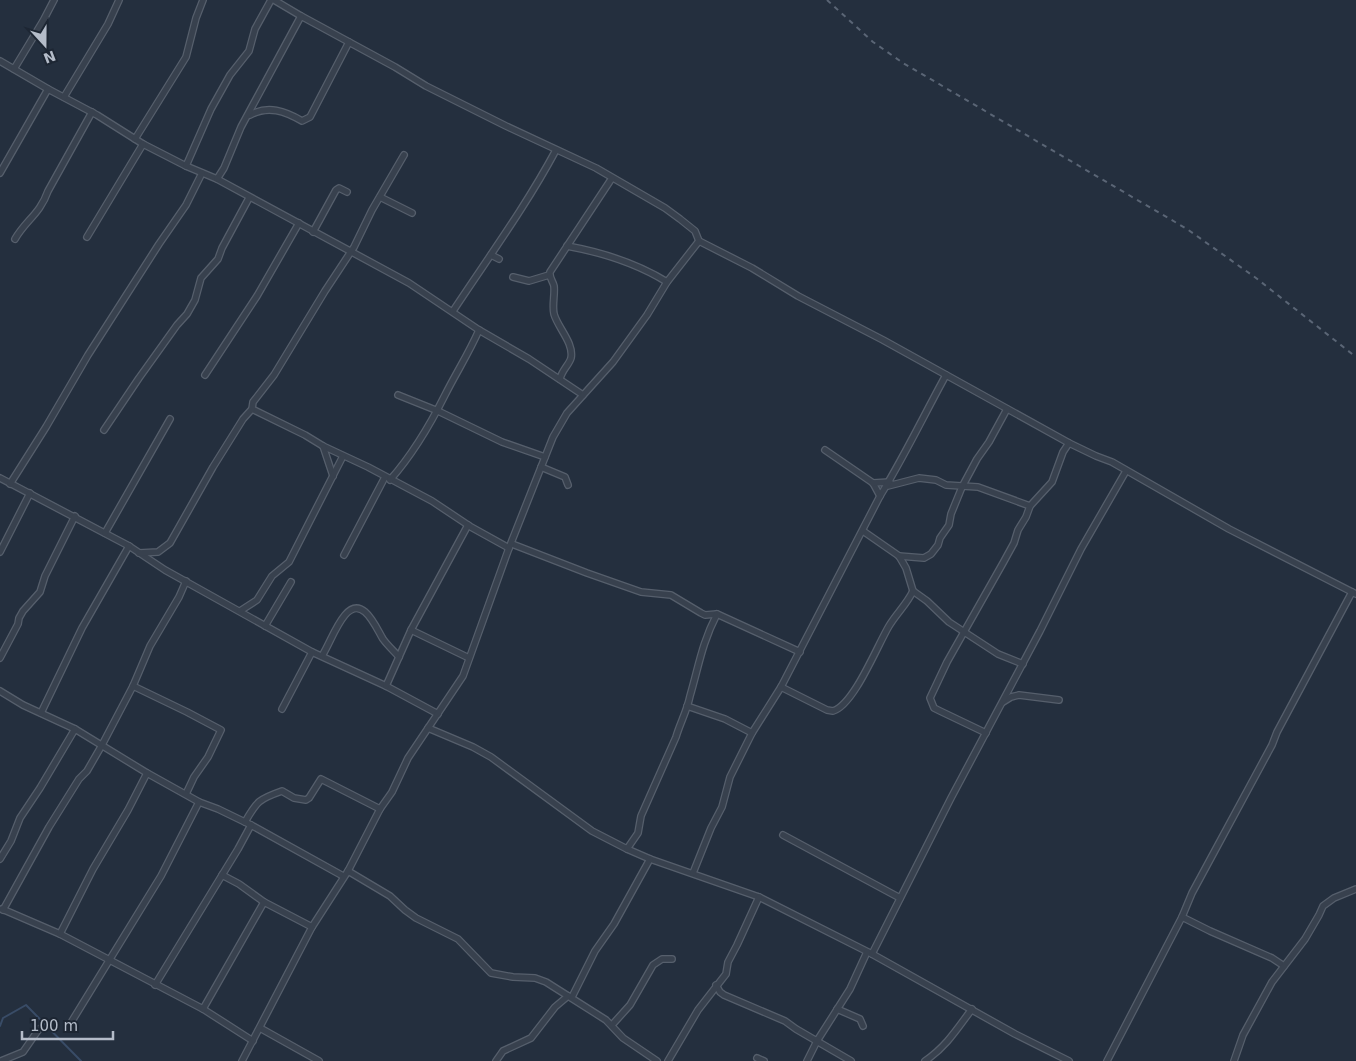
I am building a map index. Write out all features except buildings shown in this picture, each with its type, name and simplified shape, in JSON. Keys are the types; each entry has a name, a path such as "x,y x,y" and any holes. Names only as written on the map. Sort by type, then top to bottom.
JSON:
{"street":[{"path":"14,69 54,0"},
{"path":"64,97 108,24 118,0"},
{"path":"135,139 186,57 196,18 204,0"},
{"path":"186,166 212,109 230,75 248,51 255,29 272,0 426,86 596,168 665,208 695,231 699,241 752,268 798,296 1069,443 1112,462 1229,529 1354,593 1277,732 1246,794 1192,893 1182,917 1107,1061"},
{"path":"217,179 224,168 241,127 301,16"},
{"path":"248,116 256,111 269,108 276,109 302,122 306,120 310,117 349,42"},
{"path":"0,61 92,112 143,144 186,166 217,179 409,283 479,330 583,395"},
{"path":"0,173 48,89"},
{"path":"15,239 19,231 43,204 48,191 92,112"},
{"path":"87,237 143,144"},
{"path":"452,311 539,181 556,150"},
{"path":"139,553 158,552 170,543 213,467 243,419 252,409 253,402 274,374 351,252 404,154"},
{"path":"10,484 88,355 186,205 202,173"},
{"path":"560,379 562,371 571,356 565,335 555,316 554,286 549,275 551,269 612,178"},
{"path":"313,232 336,190 339,188 347,192"},
{"path":"380,197 412,213"},
{"path":"104,430 139,378 187,314 195,300 201,278 218,260 222,248 250,198"},
{"path":"205,375 257,296 299,224"},
{"path":"242,1061 312,927 345,874 380,809 392,792 408,758 463,676 510,546 557,430 567,413 613,362 647,315 667,282 699,241"},
{"path":"567,246 598,253 645,270 667,282"},
{"path":"490,255 499,259"},
{"path":"513,277 529,280 549,275"},
{"path":"344,555 388,478 409,456 438,411 444,395 479,330"},
{"path":"693,873 711,828 722,807 730,777 752,733 800,652 864,531 880,496 946,375"},
{"path":"398,395 438,411 502,442 545,456"},
{"path":"252,409 323,446 368,466 432,501 468,525 510,546 641,592 671,595 705,615 717,614 800,652"},
{"path":"899,556 924,558 931,554 938,546 940,538 949,525 951,514 962,487 977,459 990,442 1007,409"},
{"path":"105,533 170,419"},
{"path":"986,733 934,708 930,698 932,691 1014,543 1030,506 1052,482 1069,443"},
{"path":"323,446 333,476"},
{"path":"824,450 833,454 873,483 880,496"},
{"path":"240,611 257,600 272,576 289,562 344,456"},
{"path":"541,467 565,477 568,484"},
{"path":"807,1061 817,1040 850,989 900,898 1081,549 1126,471"},
{"path":"0,478 75,516 312,652 386,686 438,714"},
{"path":"873,483 888,484 919,478 936,480 946,485 962,487 972,485 1030,506"},
{"path":"0,552 30,494"},
{"path":"0,658 23,611 40,592 44,576 75,516"},
{"path":"386,686 411,630 468,525"},
{"path":"864,531 899,556 906,568 914,591 949,622 963,633 998,654 1023,664"},
{"path":"41,713 82,628 128,546"},
{"path":"186,580 179,596 150,646 133,686 102,745 87,771 79,779 49,827 2,909 60,934 203,1009 253,1041"},
{"path":"265,626 291,582"},
{"path":"781,687 826,710 833,711 844,705 878,651 889,626 914,591"},
{"path":"322,656 344,617 350,611 355,610 365,612 370,616 386,644 399,657"},
{"path":"627,849 638,833 641,816 676,737 679,725 686,713 701,652 709,628 717,614"},
{"path":"411,630 469,658"},
{"path":"282,709 312,652"},
{"path":"133,686 221,730 208,757 194,777 186,794"},
{"path":"0,691 102,745 199,802 218,809 390,896 404,910 416,918 458,939 491,973 535,978 546,982 612,1025 623,1038 657,1061"},
{"path":"1002,703 1018,695 1059,700"},
{"path":"687,706 725,719 752,733"},
{"path":"428,728 474,747 491,757 592,831 627,849 650,858 759,896 869,953 1015,1034 1069,1061"},
{"path":"0,859 11,841 20,818 75,730"},
{"path":"60,934 93,869 128,810 147,773"},
{"path":"155,984 222,875 248,824 254,807 264,797 282,791 294,798 306,800 318,781 322,779 380,809"},
{"path":"72,1021 161,876 199,802"},
{"path":"783,835 900,898"},
{"path":"496,1061 503,1052 531,1038 555,1007 570,997 595,951 614,924 650,858"},
{"path":"222,875 239,884 264,902 312,927"},
{"path":"1234,1061 1256,1009 1272,982 1305,939 1323,906 1334,898 1356,889"},
{"path":"668,1061 698,1010 726,974 728,962 759,896"},
{"path":"203,1009 264,902"},
{"path":"1182,917 1261,953 1284,966"},
{"path":"612,1025 630,1005 653,965 662,958 672,959"},
{"path":"716,985 724,995 785,1021 796,1030 817,1040 851,1061"},
{"path":"837,1009 860,1019 863,1026"},
{"path":"925,1061 949,1042 972,1009"},
{"path":"260,1028 319,1061"},
{"path":"1,1061 23,1052 39,1029"},
{"path":"757,1058 764,1061"}],"waterway":[{"path":"0,1026 3,1018 26,1005 81,1061"}],"railway":[{"path":"827,0 873,42 903,63 1187,229 1256,278 1356,357"}]}
